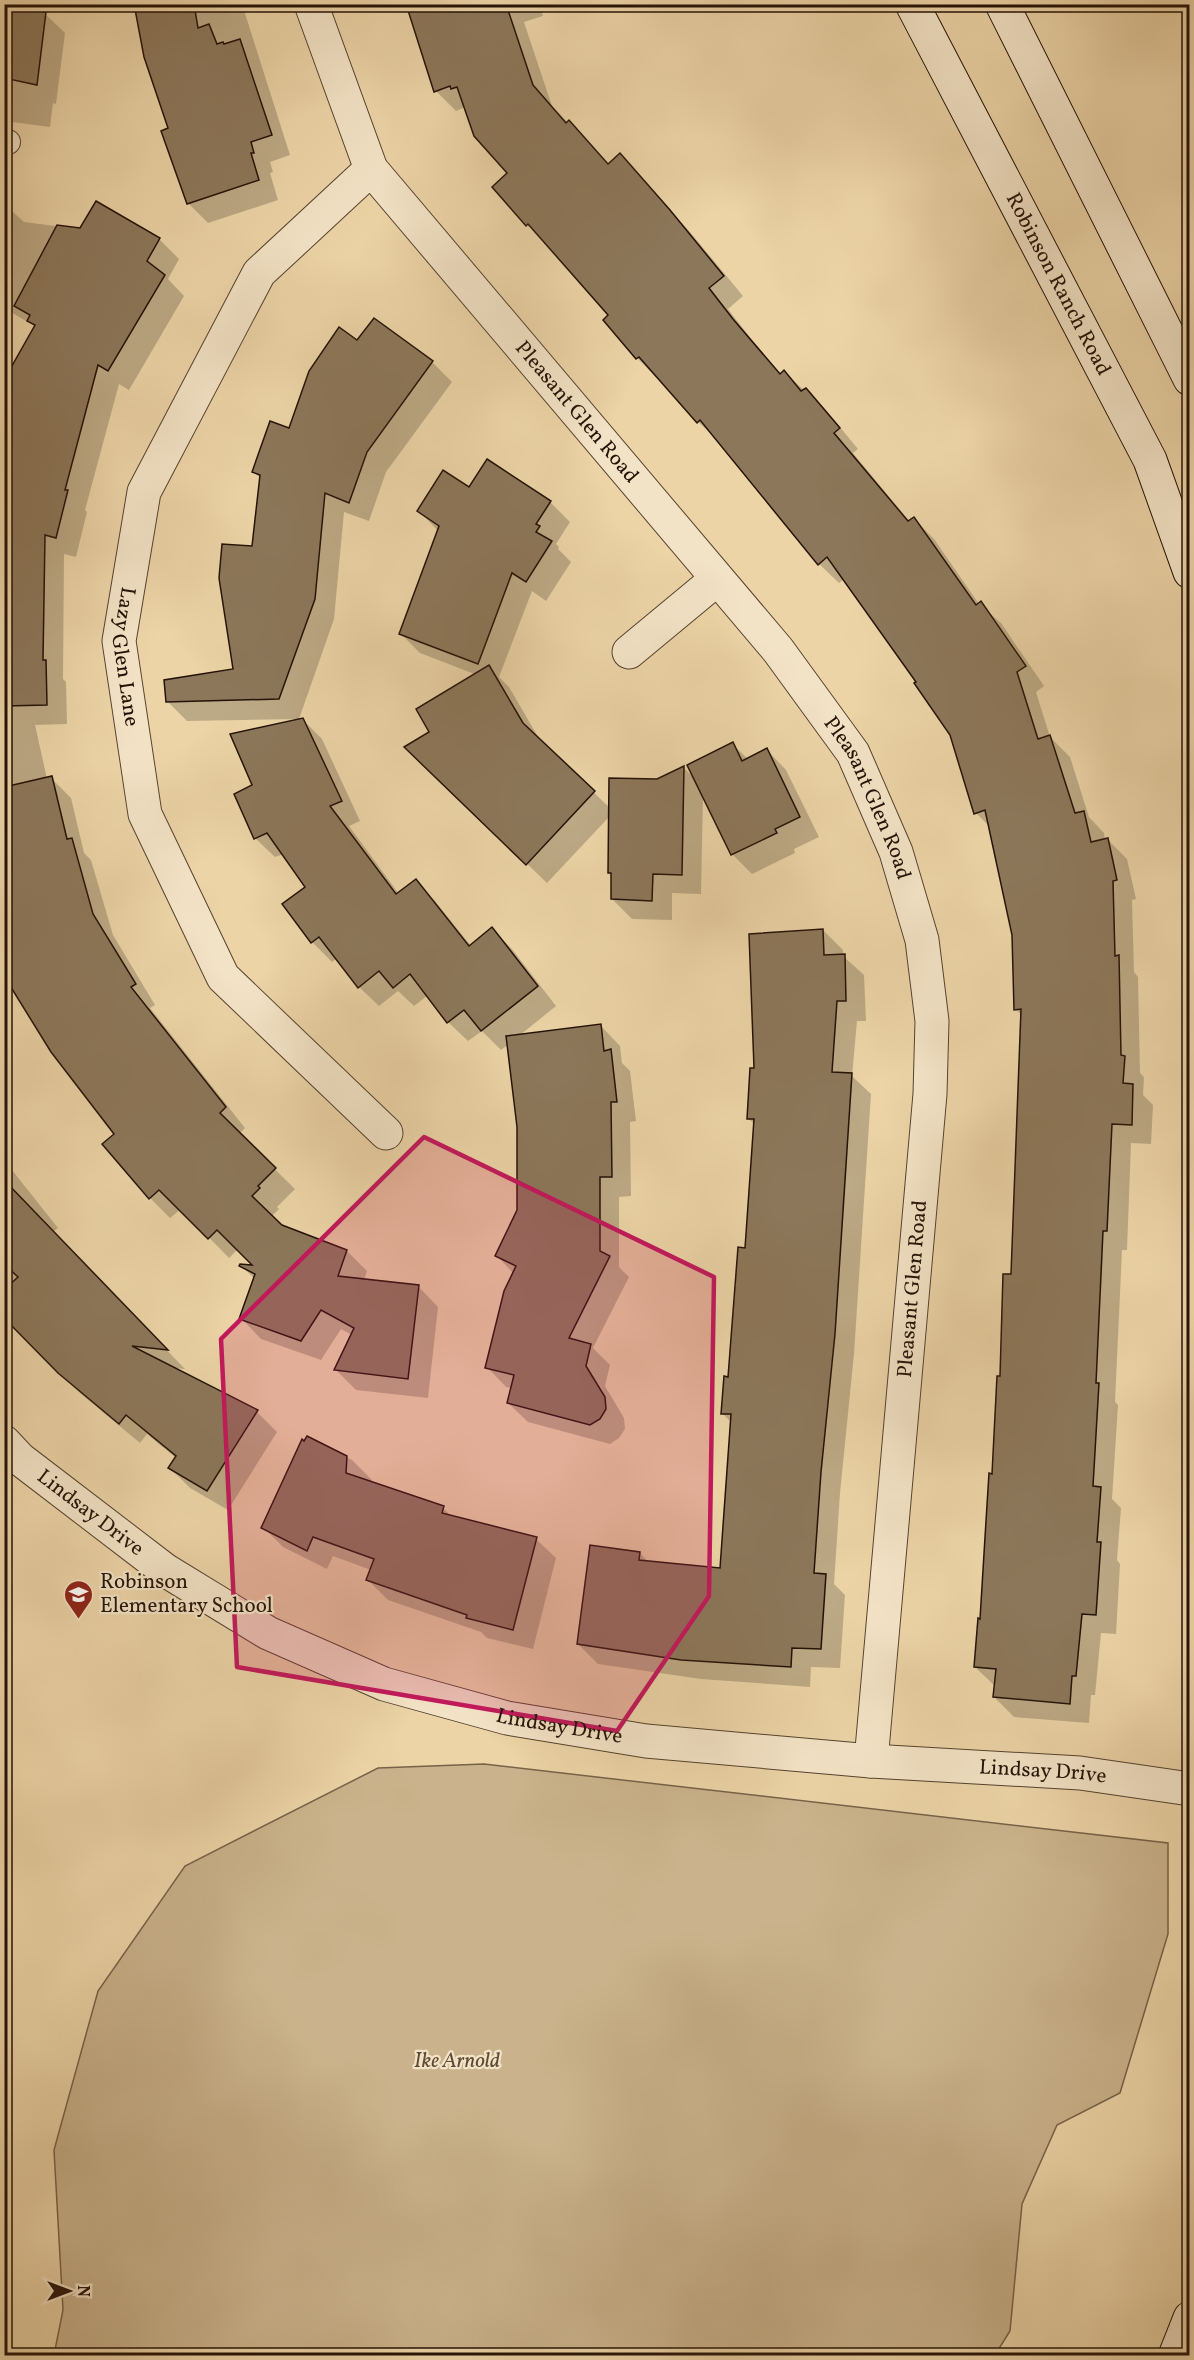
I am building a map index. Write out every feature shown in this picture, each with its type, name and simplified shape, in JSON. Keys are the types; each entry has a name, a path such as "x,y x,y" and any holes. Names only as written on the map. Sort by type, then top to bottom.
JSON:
{"street":[{"name":"Pleasant Glen Road","path":"310,4 371,169 778,650 853,753 896,852 922,940 932,1021 930,1094 871,1761"},
{"name":"Robinson Ranch Road","path":"912,4 1150,460 1190,572"},
{"path":"1002,4 1190,379"},
{"name":"Lazy Glen Lane","path":"371,169 259,273 144,492 119,641 145,814 223,977 386,1133"},
{"path":"628,652 717,579"},
{"name":"Lindsay Drive","path":"4,1442 20,1459 165,1570 268,1633 384,1684 507,1719 646,1741 871,1761 1080,1773 1190,1789"},
{"path":"1175,2355 1190,2318"}],"highlighted area":[{"path":"424,1137 714,1277 709,1596 617,1731 237,1667 221,1339"}],"green space":[{"name":"Ike Arnold","path":"484,1764 1168,1843 1168,1934 1120,2093 1057,2125 1022,2204 1010,2331 995,2355 54,2355 63,2310 54,2150 98,1991 185,1866 378,1768"}],"building":[{"path":"134,4 194,4 198,28 209,24 217,44 240,39 272,135 251,142 254,153 251,153 259,180 187,204 161,131 168,128 144,57"},
{"path":"406,4 506,4 533,85 566,123 569,120 608,164 620,153 670,210 724,276 709,288 733,319 780,374 784,370 801,391 806,388 840,428 834,433 908,521 914,517 976,605 981,601 1026,666 1017,672 1038,739 1050,735 1075,813 1084,811 1091,842 1108,838 1117,880 1113,881 1115,956 1119,955 1121,1055 1125,1056 1123,1083 1133,1084 1132,1125 1112,1124 1107,1231 1103,1231 1096,1383 1099,1383 1093,1486 1101,1487 1097,1542 1101,1542 1096,1615 1082,1614 1076,1676 1072,1676 1070,1704 993,1697 996,1669 974,1667 978,1618 980,1619 989,1473 992,1474 997,1376 1000,1376 1003,1274 1011,1274 1021,1009 1014,1010 1012,935 985,810 974,814 950,735 914,683 916,682 827,557 818,565 700,420 697,423 639,357 636,359 603,320 608,315 528,224 526,226 492,187 507,173 474,136 457,87 451,89 450,86 434,92"},
{"path":"4,7 46,12 37,85 4,78"},
{"path":"96,201 160,238 147,261 165,275 108,371 98,365 65,490 68,490 56,538 45,535 43,660 46,660 47,705 4,706 4,380 35,325 27,321 30,315 14,306 57,225 80,228"},
{"path":"374,318 433,361 367,452 349,503 325,493 315,599 279,699 166,702 164,680 233,669 219,578 222,544 252,546 260,475 252,472 270,421 289,428 309,371 339,327 357,340"},
{"path":"487,459 551,501 536,524 540,526 536,532 552,541 526,582 512,573 478,664 399,634 439,526 417,511 443,470 469,487"},
{"path":"489,665 523,723 595,791 526,865 404,747 429,732 416,709"},
{"path":"303,718 342,801 330,806 396,894 416,879 469,946 492,927 538,986 481,1031 464,1010 447,1023 410,974 393,988 379,971 358,988 319,937 311,943 282,904 305,887 267,833 254,839 234,794 252,785 230,734"},
{"path":"733,742 742,761 767,748 800,817 775,829 777,833 731,855 687,765"},
{"path":"684,766 682,875 653,874 652,901 611,899 611,873 608,873 609,778 657,779"},
{"path":"52,776 67,839 72,838 93,914 136,984 131,987 226,1107 220,1113 276,1168 258,1186 260,1188 252,1196 282,1225 347,1250 338,1276 419,1285 408,1379 334,1370 354,1328 321,1310 301,1341 239,1319 255,1274 239,1266 240,1264 252,1265 217,1230 208,1239 159,1190 149,1199 102,1144 114,1134 51,1052 4,976 4,787"},
{"path":"823,929 824,955 845,954 846,1001 837,1001 832,1072 852,1073 835,1334 821,1472 814,1573 826,1574 821,1649 792,1648 791,1667 681,1660 577,1644 590,1545 640,1552 639,1560 720,1568 731,1414 721,1414 724,1376 728,1377 738,1247 745,1248 754,1119 747,1119 750,1068 754,1068 749,934"},
{"path":"601,1024 604,1051 611,1049 617,1102 611,1102 612,1177 600,1177 600,1251 610,1256 569,1338 591,1344 586,1366 605,1397 606,1409 600,1419 590,1425 507,1403 514,1375 485,1368 504,1291 516,1266 495,1256 517,1210 517,1127 506,1036"},
{"path":"4,1180 168,1350 132,1346 258,1410 207,1491 168,1468 176,1456 126,1415 119,1424 58,1373 4,1318 4,1290 18,1277 4,1264"},
{"path":"307,1436 347,1456 346,1473 444,1506 442,1513 537,1537 513,1630 466,1618 467,1615 366,1580 374,1559 313,1537 307,1551 261,1528 302,1439 304,1441"}],"place":[{"name":"Robinson Elementary School","path":"79,1620"}]}
